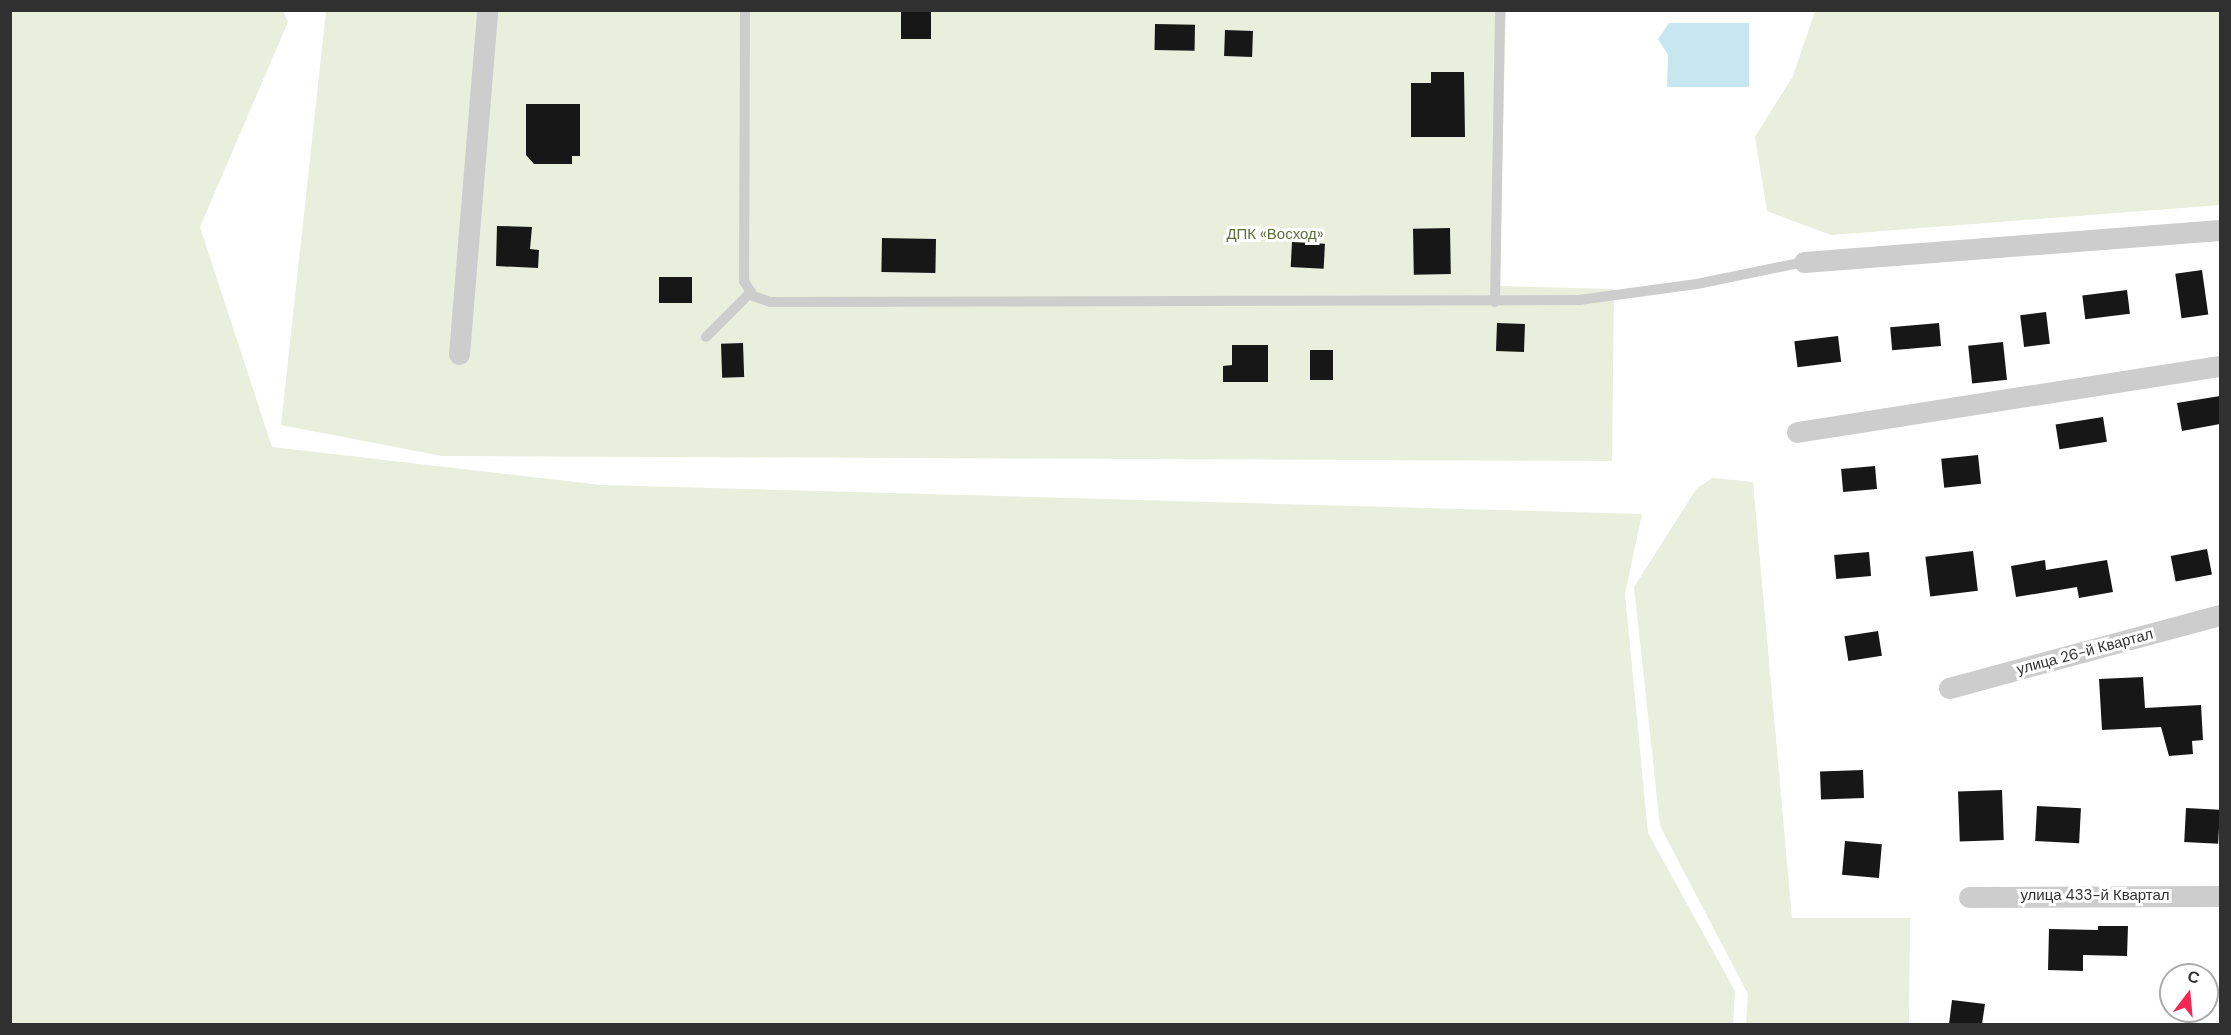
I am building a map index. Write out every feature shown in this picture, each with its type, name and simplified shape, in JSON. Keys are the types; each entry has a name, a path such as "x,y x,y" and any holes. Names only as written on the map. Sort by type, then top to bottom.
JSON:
{"street":[{"path":"459,354 486,10"},
{"path":"1804,262 2220,230"},
{"path":"1797,432 2220,366"},
{"name":"улица 26-й Квартал","path":"1949,688 2220,615"},
{"name":"улица 433-й Квартал","path":"1969,897 2220,896"}],"lane":[{"path":"745,10 744,281 751,292 770,302 1495,302 1630,294 1804,262"},
{"path":"1495,302 1500,10"},
{"path":"706,337 751,292"}],"green space":[{"path":"10,11 283,11 288,22 200,227 272,447 601,485 1642,514 1625,594 1648,833 1735,991 1733,1024 11,1024"},
{"name":"ДПК «Восход»","path":"326,11 1506,11 1499,286 1614,289 1612,461 442,456 281,425"},
{"path":"1815,11 2220,11 2220,205 1831,235 1767,211 1755,137 1793,76"},
{"path":"1713,478 1753,482 1792,918 1910,918 1909,1024 1746,1024 1748,994 1660,826 1634,587 1697,488"}],"water":[{"path":"1669,23 1749,23 1749,87 1667,87 1668,55 1658,39"}],"building":[{"path":"901,10 931,10 931,39 901,39"},
{"path":"1155,24 1195,25 1195,51 1155,50"},
{"path":"1225,30 1253,31 1252,57 1224,56"},
{"path":"1431,72 1464,72 1465,137 1411,137 1411,83 1431,83"},
{"path":"526,104 580,104 580,156 572,156 572,164 534,164 526,155"},
{"path":"497,226 532,227 530,249 539,250 538,268 496,266"},
{"path":"1450,228 1451,274 1414,275 1413,229"},
{"path":"882,238 936,239 935,273 881,272"},
{"path":"1292,242 1325,244 1324,269 1291,267"},
{"path":"2202,270 2208,315 2182,318 2175,274"},
{"path":"659,277 692,277 692,303 659,303"},
{"path":"2127,290 2130,314 2085,319 2082,295"},
{"path":"2046,312 2050,344 2024,347 2020,315"},
{"path":"1497,323 1525,324 1524,352 1496,351"},
{"path":"1939,323 1941,346 1892,350 1890,327"},
{"path":"1838,336 1841,362 1797,367 1794,341"},
{"path":"2003,342 2007,380 1972,383 1968,346"},
{"path":"743,343 744,377 722,378 721,344"},
{"path":"1232,345 1268,345 1268,382 1223,382 1223,366 1232,365"},
{"path":"1310,350 1333,350 1333,380 1310,380"},
{"path":"2220,396 2220,424 2182,431 2177,403"},
{"path":"2103,417 2107,442 2060,449 2056,425"},
{"path":"1978,455 1981,484 1944,488 1941,459"},
{"path":"1875,466 1877,489 1843,492 1841,469"},
{"path":"2207,549 2212,575 2176,582 2171,556"},
{"path":"1973,551 1978,591 1930,597 1925,557"},
{"path":"1869,552 1871,576 1836,579 1834,555"},
{"path":"2045,560 2046,570 2107,560 2113,592 2079,598 2077,587 2016,597 2011,566"},
{"path":"1878,631 1882,656 1848,661 1844,636"},
{"path":"2143,677 2145,708 2201,705 2203,740 2192,741 2193,754 2169,756 2161,727 2102,730 2099,679"},
{"path":"1863,770 1864,798 1821,799 1820,772"},
{"path":"2002,790 2004,840 1960,842 1958,792"},
{"path":"2037,806 2081,808 2079,843 2035,841"},
{"path":"2186,808 2220,810 2218,844 2184,842"},
{"path":"1845,841 1882,844 1879,878 1842,875"},
{"path":"2098,926 2128,926 2127,956 2083,955 2083,971 2048,970 2049,929 2098,930"},
{"path":"1952,1000 1985,1004 1982,1024 1949,1024"}]}
